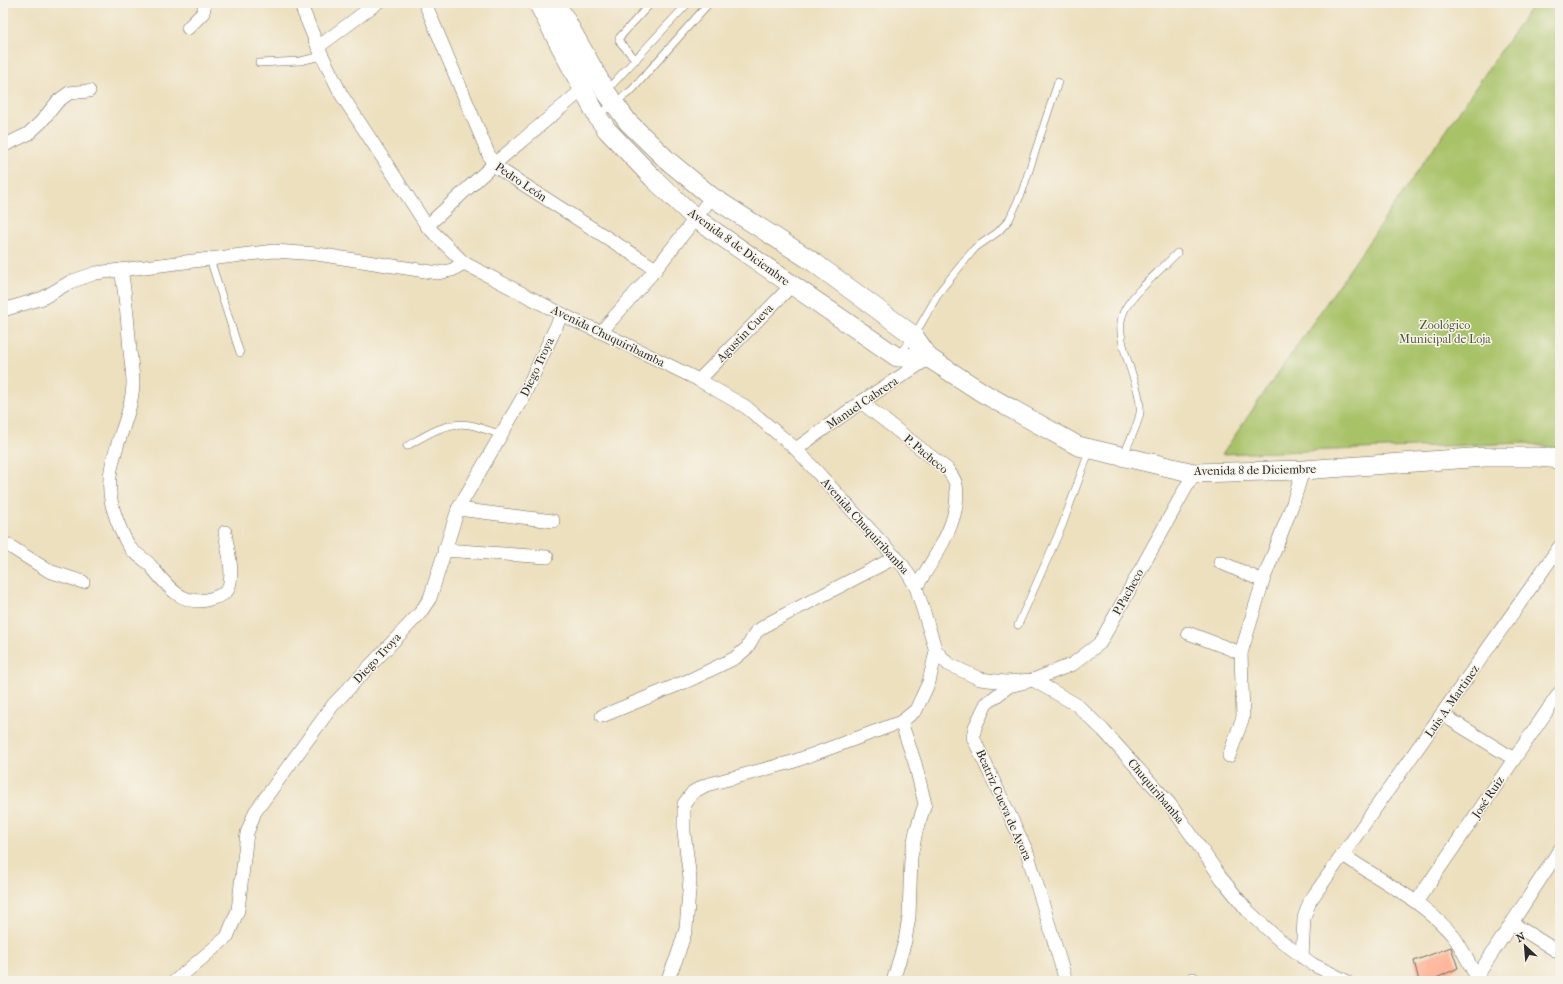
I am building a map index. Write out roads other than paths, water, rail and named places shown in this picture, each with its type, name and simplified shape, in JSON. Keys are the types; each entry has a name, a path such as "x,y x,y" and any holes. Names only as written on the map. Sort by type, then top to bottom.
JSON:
{"main road":[{"name":"Avenida 8 de Diciembre","path":"538,3 598,97 628,122 666,160 712,197 812,262 914,336 929,358 982,393 1078,446 1194,473 1303,470 1484,457 1538,457 1560,459"},
{"name":"Avenida 8 de Diciembre","path":"556,3 598,97 627,152 695,218 897,357"},
{"path":"897,357 929,358"}],"street":[{"path":"188,28 203,13 205,3"},
{"name":"Avenida Chuquiribamba","path":"300,3 340,94 427,226 464,263 562,314 699,380 746,407 796,449 904,567 916,587 936,651"},
{"path":"320,51 377,3"},
{"name":"Pedro León","path":"425,3 493,165 656,268"},
{"path":"3,146 28,134 41,122 58,101 69,93 89,91"},
{"path":"427,226 493,165 598,97"},
{"path":"601,332 656,268 712,197"},
{"path":"3,310 43,298 70,282 96,273 210,259 281,252 317,254 438,273 452,270 464,263"},
{"path":"121,270 128,305 133,384 126,422 116,446 109,485 112,504 119,526 132,550 148,563 169,589 185,599 202,602 222,594 228,589 231,574 225,532"},
{"name":"Agustin Cueva","path":"699,380 792,285"},
{"name":"Diego Troya","path":"175,981 227,938 238,910 247,833 255,812 333,705 420,613 430,598 458,509 503,436 562,314"},
{"name":"Manuel Cabrera","path":"796,449 861,402 929,358"},
{"name":"P. Pacheco","path":"861,402 947,469 956,483 957,498 955,512 933,559 916,587"},
{"path":"1229,756 1242,717 1241,653 1263,581 1293,503 1303,470"},
{"name":"P.Pacheco","path":"1033,680 1073,664 1100,643 1194,473"},
{"path":"458,509 553,521"},
{"path":"3,542 49,571 83,582"},
{"name":"Luis A. Martinez","path":"1302,957 1304,918 1310,901 1560,546"},
{"path":"444,550 547,557"},
{"path":"602,716 692,679 735,658 746,648 756,632 769,623 896,557"},
{"path":"1220,562 1263,581"},
{"path":"1188,633 1241,653"},
{"path":"936,651 948,664 980,678 1005,682 1033,680"},
{"path":"667,981 686,929 690,879 684,832 684,804 693,792 706,785 792,762 901,722 916,710 929,682 936,651"},
{"name":"Chuquiribamba","path":"1033,680 1077,705 1103,730 1168,803 1222,879 1247,910 1276,937 1302,957 1312,964 1346,981"},
{"name":"Beatriz Cueva de Ayora","path":"1033,680 1009,686 986,704 975,727 974,737 1027,852 1066,981"},
{"name":"José Ruiz","path":"1417,902 1560,692"},
{"path":"1442,715 1514,759"},
{"path":"893,981 906,935 909,917 911,857 916,831 925,804 915,763 901,722"},
{"path":"1343,855 1375,877 1417,902 1455,939 1476,979 1560,851"},
{"path":"1512,923 1560,953"}],"lane":[{"path":"636,60 619,41 619,38 651,3"},
{"path":"598,97 636,60 688,3"},
{"path":"598,97 632,90 709,3"},
{"path":"259,63 300,61 320,51"},
{"path":"897,357 914,336 940,291 975,248 998,232 1009,220 1022,192 1058,82"},
{"path":"1123,457 1140,413 1139,400 1127,362 1122,335 1122,320 1125,309 1137,293 1177,253"},
{"path":"210,259 240,353"},
{"path":"407,446 435,430 452,426 469,425 503,436"},
{"path":"1018,625 1062,526 1090,449"}],"park label":[{"name":"Zoológico Municipal de Loja","path":"1445,332"}]}
